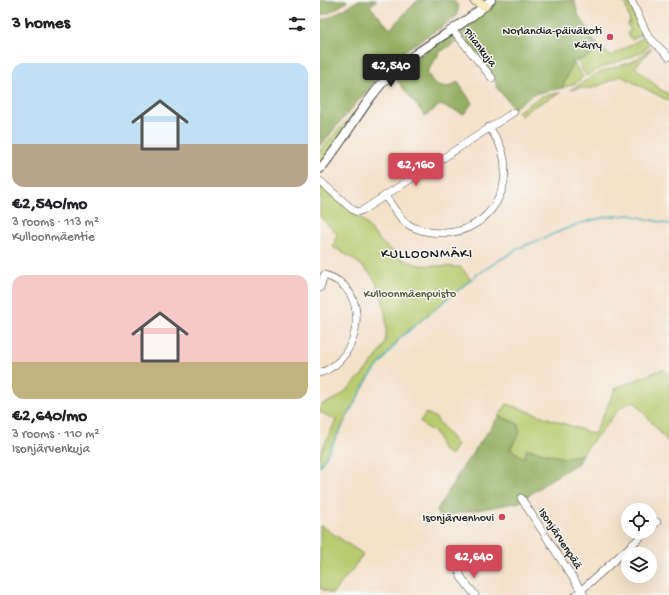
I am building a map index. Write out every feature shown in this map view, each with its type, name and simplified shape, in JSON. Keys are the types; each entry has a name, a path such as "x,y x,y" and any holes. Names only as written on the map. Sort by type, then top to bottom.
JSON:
{"main road":[{"path":"474,0 486,2"}],"street":[{"path":"631,0 648,36 669,57"},
{"path":"320,169 382,83 404,63 453,30 486,2"},
{"name":"Piiankuja","path":"453,30 492,78"},
{"path":"320,181 357,212 363,210 514,112"},
{"path":"385,196 406,223 426,232 449,232 460,230 483,220 497,202 504,184 503,158 499,143 489,127"},
{"path":"320,288 324,275 336,280 348,289 355,303 357,321 353,337 347,351 333,367 320,373"},
{"name":"Isonjärvenpää","path":"521,498 581,593"},
{"path":"581,593 639,539"},
{"path":"459,570 461,577 475,595"}],"green space":[{"path":"320,0 346,0 347,2 329,13 320,15"},
{"path":"359,0 377,0 370,6 390,29 418,0 453,0 458,6 458,10 455,18 404,51 397,54 391,53 387,57 387,67 320,146 320,20 330,17"},
{"path":"499,0 575,0 574,1 579,16 587,27 587,32 601,49 585,58 573,62 562,88 533,94 514,108 497,88 494,76 464,37 440,52 427,72 434,84 448,87 458,82 472,103 464,114 440,105 425,116 396,79 411,62"},
{"path":"624,0 628,0 642,34 632,40 627,33 631,31 627,24 630,22"},
{"path":"644,37 650,46 627,59 596,70 586,76 577,60 585,58 601,49 611,56"},
{"path":"652,48 635,67 661,90 669,94 669,101 621,76 593,88 579,88 570,90 602,71 632,62"},
{"path":"573,62 583,77 576,83 562,88"},
{"path":"560,93 531,108 521,116 517,112 542,96"},
{"path":"361,105 358,112 321,161 320,150"},
{"name":"Kulloonmäenpuisto","path":"320,185 363,220 381,242 404,260 419,265 461,267 471,280 401,337 368,379 320,467 320,454 336,420 320,412 320,405 337,398 364,372 378,355 385,342 386,318 380,292 374,279 361,265 333,247 337,234 320,217"},
{"path":"663,369 669,376 669,443 634,401 621,407 582,454 564,458 528,449 524,458 510,449 520,432 518,424 499,416 507,404 594,434 616,388"},
{"path":"426,413 435,417 457,445 451,455 442,450 437,435 420,421"},
{"path":"499,416 518,424 520,432 510,449 524,458 527,449 564,458 582,454 578,463 550,480 520,502 439,517 437,510 462,468"},
{"path":"320,525 363,554 332,594 320,588"}],"waterway":[{"path":"345,420 368,379 401,337 479,273 519,248 578,224 605,217 630,215 669,224"},
{"path":"320,467 343,425"}],"place":[{"name":"Norlandia-päiväkoti Kärry","path":"610,37"},
{"name":"Isonjärvenhovi","path":"502,517"}],"district":[{"name":"KULLOONMÄKI","path":"427,252"}]}
